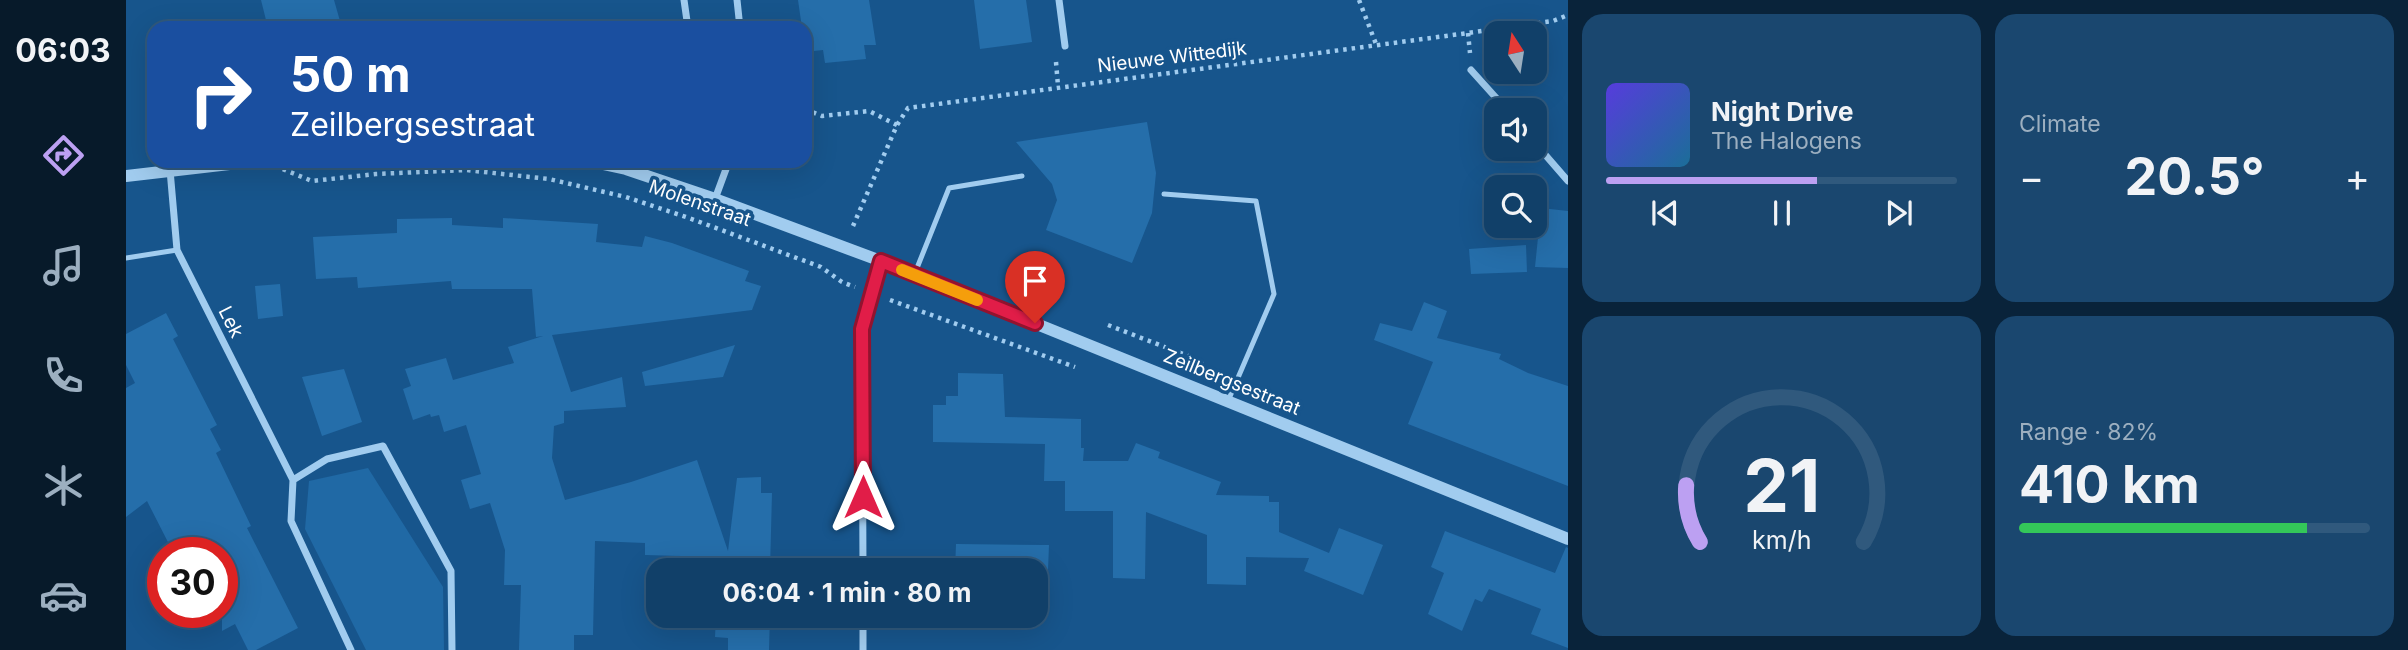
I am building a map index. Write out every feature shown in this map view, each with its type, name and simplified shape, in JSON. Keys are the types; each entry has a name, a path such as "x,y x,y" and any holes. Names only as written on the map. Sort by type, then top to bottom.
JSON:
{"street":[{"path":"684,0 687,21"},
{"path":"737,0 739,21"},
{"path":"1059,0 1065,46"},
{"path":"1471,70 1496,98"},
{"path":"1547,157 1568,181"},
{"path":"126,176 189,168"},
{"name":"Molenstraat","path":"621,168 881,261"},
{"path":"715,200 726,168"},
{"name":"Lek","path":"170,170 177,250 293,480 291,521 351,650"},
{"path":"863,558 862,329 881,261"},
{"name":"Zeilbergsestraat","path":"881,261 1568,538"},
{"path":"293,480 327,459 383,446 452,571 452,650"},
{"path":"863,628 863,650"}],"lane":[{"path":"915,275 949,188 1022,176"},
{"path":"1164,194 1256,201 1274,294 1228,401"},
{"path":"126,258 177,250"}],"path":[{"path":"1359,0 1376,44"},
{"name":"Nieuwe Wittedijk","path":"853,226 897,125 908,108 1553,21 1568,15"},
{"path":"812,112 822,116 869,111 897,125"},
{"name":"Molenstraat","path":"280,168 312,181 376,174 466,170 550,179 626,197 689,218 821,267 832,275"}],"shaded area":[{"path":"368,468 443,587 444,650 366,650 305,529 309,481"}],"building":[{"path":"261,0 334,0 340,21 266,21"},
{"path":"798,0 869,0 876,45 864,45 866,59 825,63 823,50 812,51 812,21 801,21"},
{"path":"974,0 1026,0 1032,42 980,49"},
{"path":"1147,122 1156,173 1152,213 1132,263 1046,230 1057,200 1052,184 1016,142"},
{"path":"1547,209 1568,211 1568,268 1535,267 1538,238 1547,238"},
{"path":"452,218 452,225 503,228 503,218 598,224 596,242 642,247 645,236 749,271 745,281 761,286 752,310 552,335 571,392 622,377 626,407 564,411 564,423 554,426 552,458 565,500 697,460 728,551 737,478 761,477 761,493 772,493 770,558 645,555 645,543 595,541 593,635 574,635 574,650 519,650 521,585 504,585 505,550 490,503 470,509 461,480 481,474 466,425 444,432 439,415 431,417 430,414 413,420 403,389 411,386 405,369 446,358 453,380 514,363 508,347 543,336 536,337 532,289 452,289 451,281 358,288 357,277 316,279 313,237 397,233 397,219"},
{"path":"1526,245 1527,272 1471,274 1469,249"},
{"path":"280,284 283,316 258,319 255,286"},
{"path":"1424,302 1447,311 1437,338 1501,354 1499,359 1528,373 1568,386 1568,486 1408,424 1433,362 1374,340 1380,323 1412,331"},
{"path":"166,313 178,336 173,339 217,425 210,429 221,450 216,453 251,526 247,528 298,628 256,650 248,650 237,628 238,537 165,537 147,501 126,517 126,388 135,383 126,365 126,334"},
{"path":"735,345 723,377 645,386 642,372"},
{"path":"344,369 362,422 322,436 302,377"},
{"path":"958,373 1003,374 1005,417 1081,419 1083,461 1128,461 1136,443 1160,452 1158,458 1221,482 1216,495 1269,496 1269,502 1279,502 1279,532 1329,553 1339,528 1383,545 1363,595 1304,571 1309,558 1246,557 1246,585 1207,584 1207,535 1146,512 1145,579 1113,578 1113,511 1065,511 1065,481 1044,481 1045,444 933,442 933,405 946,405 946,396 958,396"},
{"path":"1445,531 1555,573 1566,547 1568,548 1568,648 1531,634 1541,609 1489,589 1482,602 1475,599 1462,631 1428,614 1444,573 1431,567"},
{"path":"956,544 1049,545 1048,570 1048,558 955,558"},
{"path":"715,628 770,628 769,650 728,650 728,638 715,637"}],"slow traffic":[{"path":"902,270 977,300"}],"route":[{"path":"863,497 862,329 881,261 1035,323"}]}
